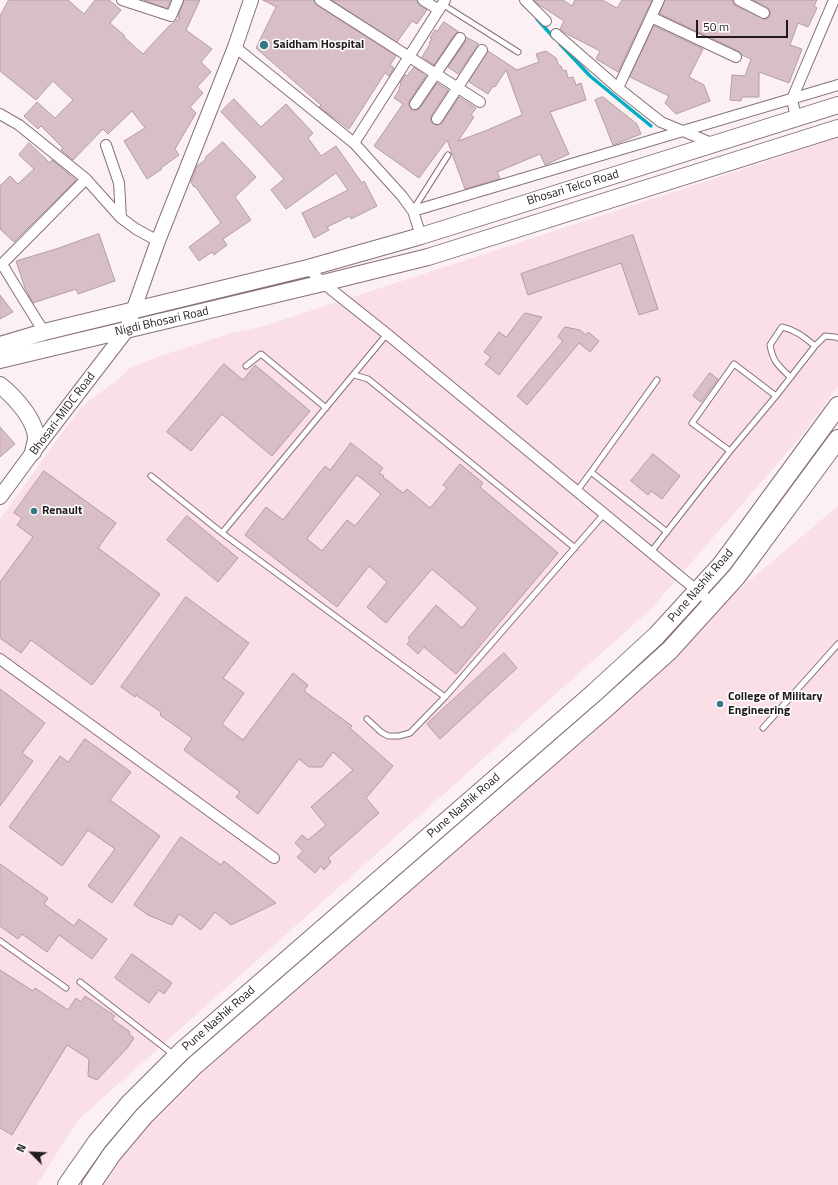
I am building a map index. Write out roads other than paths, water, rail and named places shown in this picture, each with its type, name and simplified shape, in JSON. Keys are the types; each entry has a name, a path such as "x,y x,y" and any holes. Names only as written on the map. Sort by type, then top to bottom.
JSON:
{"highway":[{"name":"Pune Nashik Road","path":"67,1185 97,1142 130,1103 176,1057 594,693 656,636 722,564 838,406"},
{"name":"Pune Nashik Road","path":"90,1185 112,1154 144,1116 194,1066 607,707 670,650 737,576 838,439"}],"main road":[{"name":"Bhosari Telco Road","path":"308,268 421,236 838,105"},
{"name":"Bhosari Telco Road","path":"323,283 428,257 838,128"},
{"name":"Nigdi Bhosari Road","path":"0,345 44,332 308,268"},
{"name":"Nigdi Bhosari Road","path":"0,360 323,283"},
{"path":"0,385 19,403 32,425 36,440 33,452"}],"street":[{"path":"122,0 171,16 178,0"},
{"name":"Bhosari-MIDC Road","path":"0,498 33,452 126,331 158,241 251,0"},
{"path":"320,0 480,102"},
{"path":"354,143 442,5 423,0"},
{"path":"525,0 546,21"},
{"path":"618,88 659,0"},
{"path":"739,0 764,13"},
{"path":"796,118 792,99 834,0"},
{"path":"651,17 736,57"},
{"path":"556,34 618,88 661,122 714,144"},
{"path":"415,104 460,38"},
{"path":"234,47 354,143 402,196 413,211 421,236"},
{"path":"437,119 482,50"},
{"path":"413,211 838,85"},
{"path":"0,114 19,125 86,179 121,218 136,229 158,241"},
{"path":"106,145 119,182 121,218"},
{"path":"44,332 1,265 86,179"},
{"path":"308,268 323,283 387,334 712,603"},
{"path":"0,659 274,858"}],"lane":[{"path":"442,5 518,52"},
{"path":"413,211 448,155"},
{"path":"790,377 776,363 772,355 770,345 782,327 792,329 802,335 814,346"},
{"path":"222,533 387,334"},
{"path":"651,552 730,450 776,396 814,346 825,336 838,338"},
{"path":"246,366 261,354 326,408"},
{"path":"730,450 692,423 734,364 776,396"},
{"path":"354,375 368,379 575,548"},
{"path":"577,491 657,380"},
{"path":"591,472 667,532"},
{"path":"151,476 222,533 445,697"},
{"path":"367,719 388,736 399,736 410,733 445,697 604,514"},
{"path":"763,728 838,644"},
{"path":"0,941 66,988"},
{"path":"80,982 176,1057"}],"waterway":[{"path":"537,19 554,38"},
{"path":"560,44 590,76 651,126"}],"place":[{"name":"Saidham Hospital","path":"264,45"},
{"name":"Renault","path":"34,511"},
{"name":"College of Military Engineering","path":"720,704"}]}
